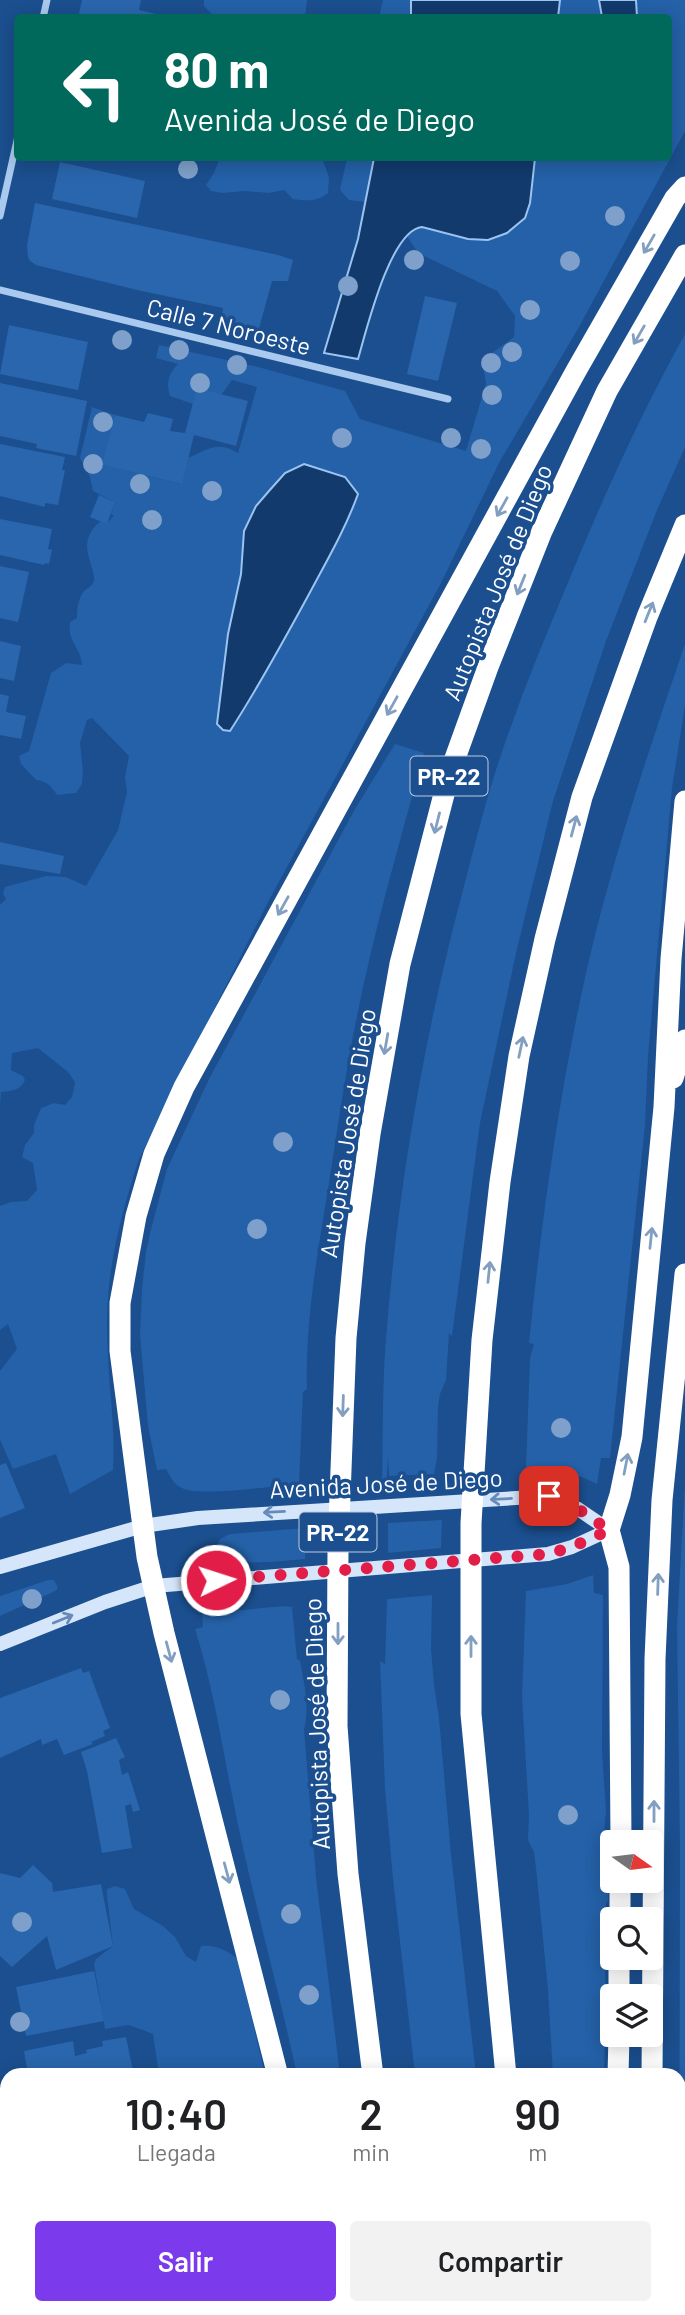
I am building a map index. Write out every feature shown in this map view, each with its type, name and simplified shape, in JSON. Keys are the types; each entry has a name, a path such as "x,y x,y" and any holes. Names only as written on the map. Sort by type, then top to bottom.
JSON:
{"highway":[{"path":"276,2068 164,1633 147,1557 120,1351 120,1303 136,1216 154,1154 184,1087 576,371 675,198 685,187"},
{"name":"Autopista José de Diego","path":"372,2068 348,1874 337,1726 338,1549 346,1338 355,1243 370,1134 400,964 449,775 542,531 607,391 685,255"},
{"path":"505,2068 471,1714 471,1523 482,1340 500,1182 517,1068 545,939 582,797 647,617 685,526"},
{"path":"621,1830 619,1567 609,1530 620,1495 632,1437 664,1107 671,959 685,801"},
{"path":"664,1107 685,1040"},
{"path":"652,2068 655,1659 662,1500 685,1274"},
{"path":"618,2068 619,2047"}],"main road":[{"name":"Avenida José de Diego","path":"0,1567 58,1548 143,1526 222,1516 549,1496 578,1509 609,1530"},
{"path":"0,1644 105,1602 154,1586 548,1554 572,1547 609,1530"}],"street":[{"path":"0,216 14,154"},
{"name":"Calle 7 Noroeste","path":"0,290 449,399"}],"shaded area":[{"path":"204,0 307,0 305,14 212,14 204,6"},
{"path":"383,0 411,0 411,14 380,14"},
{"path":"411,0 560,0 558,14 411,14"},
{"path":"560,0 599,0 601,14 558,14"},
{"path":"599,0 636,0 637,14 601,14"},
{"path":"636,0 685,0 685,131 672,155 672,14 637,14"},
{"path":"219,161 323,161 329,177 328,193 320,198 307,200 293,199 284,190 269,193 222,193 211,191 206,185"},
{"path":"346,161 373,161 365,202 349,200 340,190"},
{"path":"373,161 535,161 530,203 525,218 507,233 488,240 468,239 422,227 410,232 400,245 381,284 358,359 324,353 358,239"},
{"path":"535,161 669,161 579,327 500,461 441,583 268,902 139,1159 121,1222 107,1307 113,1470 70,1494 56,1454 13,1469 0,1440 0,1371 17,1349 8,1324 0,1330 0,1206 27,1201 37,1190 33,1163 22,1157 25,1145 34,1133 34,1125 41,1108 54,1103 65,1105 72,1097 75,1082 68,1072 38,1048 12,1053 11,1070 25,1080 12,1091 1,1092 0,1108 0,905 6,899 3,893 5,887 46,876 66,877 86,886 118,830 127,792 125,777 129,756 92,718 87,720 80,743 82,784 76,793 57,795 48,784 36,780 21,764 19,756 29,751 51,673 66,663 82,665 70,635 70,622 77,618 80,597 93,583 88,539 101,521 107,523 114,516 111,514 115,502 93,491 90,477 80,458 92,407 115,415 103,465 181,484 188,458 218,447 238,453 257,387 232,380 219,398 193,404 170,396 169,379 178,364 156,358 159,345 258,367 345,391 360,419 466,451 486,383 482,360 514,337 515,316 497,291 418,253 407,236 415,228 422,227 468,239 495,239 525,218 530,202","holes":["316,467 345,477 331,554 255,690 217,724 228,634 241,574 244,531 256,506"]},
{"path":"685,334 685,447 657,510 606,641 553,801 516,953 480,1123 452,1336 449,1333 446,1380 438,1407 437,1459 434,1474 389,1476 388,1456 386,1490 382,1489 386,1338 405,1168 436,1000 474,846 503,750 545,636 621,461"},
{"path":"304,464 345,477 358,494 335,546 270,665 230,731 223,730 217,724 228,634 241,574 244,531 256,506 285,473"},
{"path":"685,644 685,705 672,788 648,1056 645,1125 610,1458 601,1458 597,1484 562,1471 526,1467 530,1358 534,1344 529,1343 555,1140 572,1039 594,939 625,827"},
{"path":"395,744 424,753 377,926 347,1069 313,1286 307,1389 303,1392 299,1484 222,1491 184,1489 175,1483 166,1469 157,1470 148,1426 140,1335 146,1252 167,1169 209,1079 355,809"},
{"path":"685,1483 685,2068 680,2068 677,1626"},
{"path":"442,1520 441,1548 388,1553 388,1523"},
{"path":"306,1528 305,1559 242,1562 220,1556 215,1550 220,1539 230,1534"},
{"path":"593,1575 594,1593 603,1595 602,1751 606,1811 604,1830 600,1830 600,1894 609,1894 605,1907 600,1907 600,1970 605,1970 606,1984 600,1984 600,2047 605,2047 604,2068 553,2068 536,1868 534,1852 528,1840 522,1696 526,1591 567,1584"},
{"path":"54,1580 58,1588 55,1591 0,1616 0,1596"},
{"path":"432,1595 431,1649 434,1684 475,2068 414,2068 385,1789 380,1661 385,1664 387,1599"},
{"path":"292,1607 297,1659 300,1661 306,1695 304,1729 316,1877 339,2068 295,2068 195,1629 203,1627 202,1614"},
{"path":"115,1886 125,1889 134,1909 163,1926 175,1937 186,1956 196,1962 201,1946 221,1949 238,1959 263,2068 158,2068 153,2034 129,2025 105,2029 94,1964 96,1959 113,1946 107,1889"}],"building":[{"path":"82,0 141,0 139,10 156,14 79,14"},
{"path":"60,162 145,181 137,218 52,199"},
{"path":"35,203 278,255 293,260 288,281 272,281 257,336 221,328 223,308 137,290 36,265 30,261 27,245"},
{"path":"425,296 457,303 438,381 407,374"},
{"path":"9,325 88,342 78,390 0,374"},
{"path":"0,383 87,401 76,456 36,448 37,444 0,436"},
{"path":"197,388 248,401 236,446 194,435 182,484 102,465 115,415 144,422 148,413 173,419 170,431 185,433"},
{"path":"0,444 65,457 58,505 45,503 45,507 0,496"},
{"path":"99,495 115,502 107,524 90,517"},
{"path":"0,519 52,529 48,549 52,550 49,564 0,555"},
{"path":"0,566 29,572 18,622 0,618"},
{"path":"0,641 21,646 14,681 0,678"},
{"path":"0,694 9,696 6,712 26,716 21,739 0,735"},
{"path":"0,842 64,856 60,874 0,864"},
{"path":"6,1463 25,1508 0,1518 0,1465"},
{"path":"81,1668 83,1673 89,1671 110,1728 103,1731 105,1736 91,1742 93,1744 64,1755 57,1739 42,1745 41,1739 0,1758 0,1698"},
{"path":"116,1738 125,1757 119,1760 122,1775 128,1772 140,1810 133,1812 131,1804 125,1806 132,1848 102,1853 81,1752"},
{"path":"33,1865 52,1883 53,1892 101,1884 113,1946 56,1970 47,1936 12,1967 0,1956 0,1873 20,1878"},
{"path":"94,1971 104,2021 26,2036 16,1987"},
{"path":"126,2037 132,2068 27,2068 24,2051 73,2041 75,2056 103,2046 102,2041"}],"route":[{"path":"216,1580 548,1554 572,1547 609,1530 578,1509 549,1496"}]}
